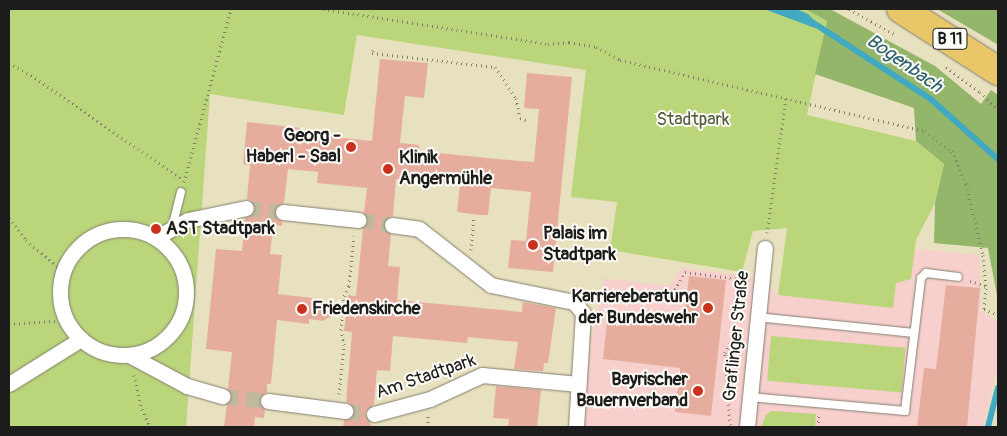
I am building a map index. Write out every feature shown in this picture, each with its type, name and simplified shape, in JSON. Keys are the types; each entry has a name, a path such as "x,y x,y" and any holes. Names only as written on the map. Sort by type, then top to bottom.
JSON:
{"highway":[{"name":"B 11","path":"901,9 998,71"}],"street":[{"path":"157,237 188,220 246,208"},
{"path":"283,212 358,220"},
{"path":"392,224 419,229 491,285 574,302 583,313 576,427"},
{"path":"130,355 151,349 170,336 184,309 187,294 184,272 174,252 157,237 136,229 113,229 92,236 74,251 63,271 60,288 66,320 81,339 96,349 130,355 187,386 223,396"},
{"name":"Graflinger Straße","path":"747,427 764,248"},
{"path":"9,384 81,339"},
{"name":"Am Stadtpark","path":"374,414 430,399 482,375 579,384"},
{"path":"268,401 341,411"}],"lane":[{"path":"172,228 181,192"},
{"path":"749,397 906,411 922,278 926,273 958,277"},
{"path":"756,317 914,333"}],"path":[{"path":"181,192 230,9"},
{"path":"323,9 548,44 570,42 596,48 620,60 925,131 952,151 966,184 983,255 986,286 984,309 998,314"},
{"path":"849,9 900,37"},
{"path":"374,50 372,53 495,67 516,98 520,118 528,121"},
{"path":"9,63 31,75 184,181"},
{"path":"944,65 980,92 998,110"},
{"path":"764,248 786,98"},
{"path":"9,218 26,240 63,271"},
{"path":"469,268 474,218"},
{"path":"341,411 344,345 341,330 344,296 349,286 358,220"},
{"path":"670,298 685,272 760,282"},
{"path":"958,277 986,286"},
{"path":"9,324 66,320"},
{"path":"732,427 728,422 726,353 735,333"},
{"path":"130,355 142,409 150,427"}],"shaded area":[{"path":"915,249 980,255 981,310 998,321 998,367 983,427 574,427 604,278 670,286 680,268 767,278 770,288 778,295 893,308 896,283 911,279"}],"green space":[{"name":"Stadtpark","path":"9,9 805,9 827,21 807,115 916,141 944,164 935,203 916,240 911,279 896,283 893,308 778,295 787,228 753,231 742,272 610,250 617,202 571,197 586,70 357,35 344,115 210,94 186,427 9,427"},
{"path":"805,9 830,9 935,66 981,104 991,90 998,95 998,301 988,248 934,243 935,203 944,164 916,141 914,108 815,74 827,21"},
{"path":"937,9 998,9 998,45 990,40"},
{"path":"771,336 905,348 902,393 767,381"},
{"path":"772,411 816,414 815,427 761,427 766,415"}],"water":[{"path":"764,9 796,9 808,14 819,25 815,28"}],"building":[{"name":"Palais im Stadtpark","path":"380,59 428,63 424,98 405,96 400,143 419,145 419,151 497,159 534,162 539,109 524,108 527,73 572,77 553,272 508,268 511,240 526,241 531,192 491,188 488,215 480,215 457,212 460,185 396,179 393,216 385,219 383,224 391,234 388,266 400,267 397,300 522,312 523,302 556,308 548,363 544,363 543,371 514,369 518,342 468,337 467,343 393,336 390,371 377,370 374,404 365,412 372,427 343,427 344,420 352,417 354,412 351,404 346,402 352,332 344,331 348,295 356,296 363,229 368,221 364,212 367,188 317,183 318,172 288,169 284,203 276,206 274,212 277,219 282,221 282,226 273,225 270,254 282,255 278,294 312,298 312,301 325,302 336,313 323,321 309,319 309,324 277,320 271,384 267,384 267,392 259,399 265,410 264,418 255,417 254,427 224,427 227,404 232,398 228,388 232,352 206,349 216,249 242,251 245,218 255,210 253,202 247,199 250,165 243,164 247,122 302,128 302,134 372,141"},
{"path":"689,276 726,280 711,416 675,412 680,368 603,359 607,322 611,322 613,312 684,319"},
{"path":"946,285 980,288 967,427 917,427 924,368 936,369"},
{"path":"496,386 541,390 537,427 508,427 509,419 493,418"}],"waterway":[{"name":"Bogenbach","path":"814,23 931,99 998,159"},
{"path":"988,427 998,388"}],"tunnel":[{"path":"246,208 283,212"},
{"path":"359,220 392,225"},
{"path":"223,396 268,401"},
{"path":"345,411 374,414"}],"place":[{"name":"Georg - Haberl - Saal","path":"351,147"},
{"name":"Klinik Angermühle","path":"388,169"},
{"name":"AST Stadtpark","path":"156,229"},
{"name":"Palais im Stadtpark","path":"533,245"},
{"name":"Karriereberatung der Bundeswehr","path":"708,308"},
{"name":"Friedenskirche","path":"302,309"},
{"name":"Bayrischer Bauernverband","path":"698,391"}]}
